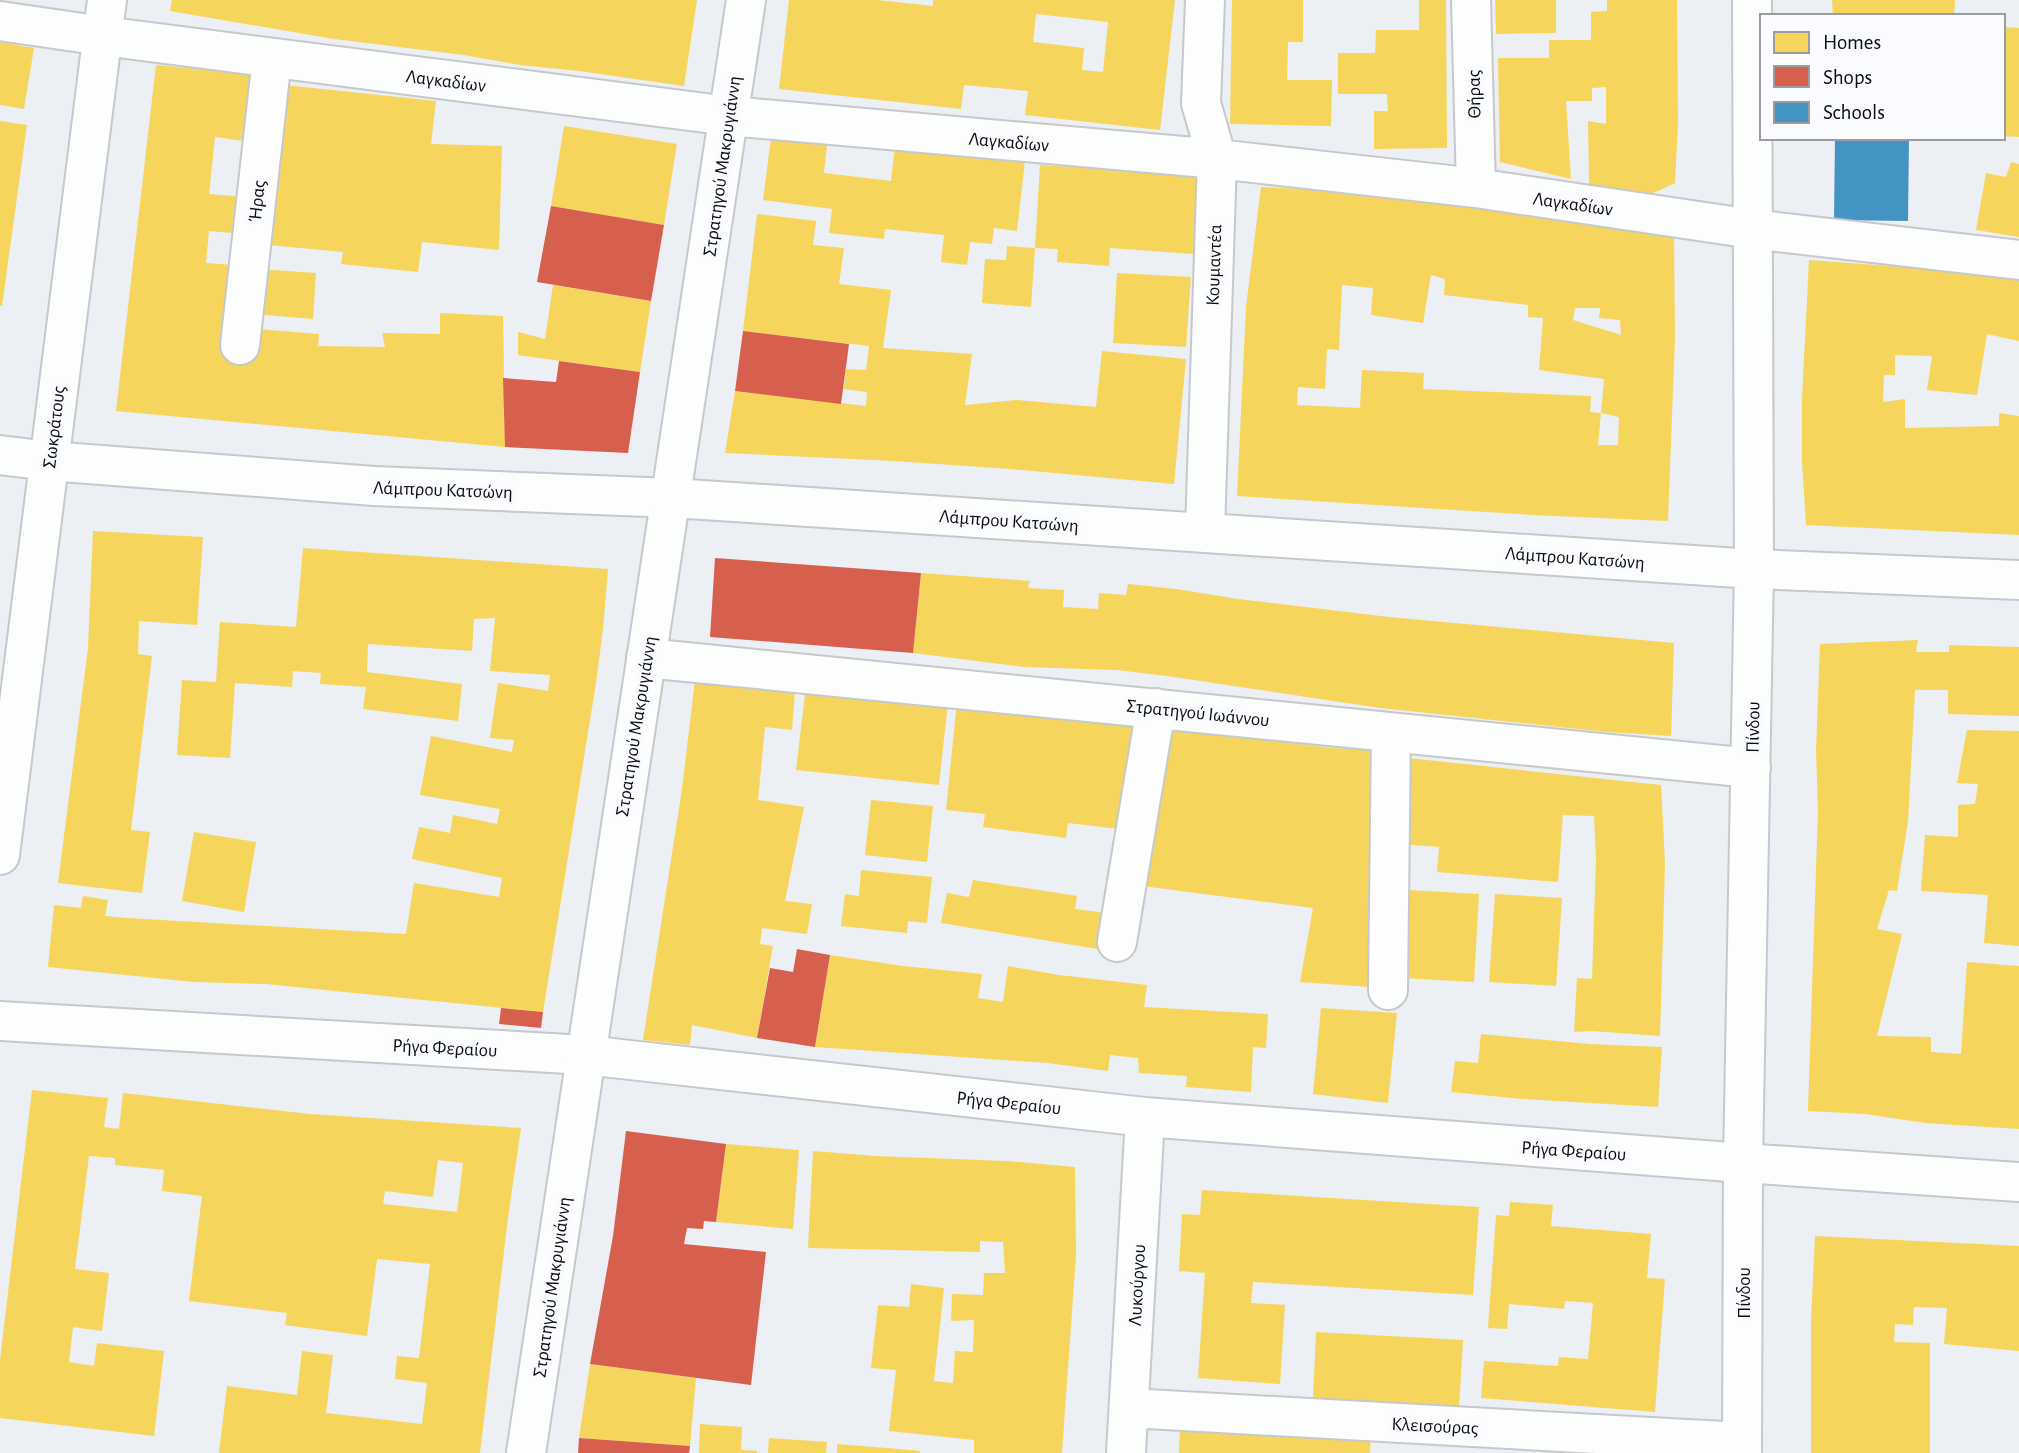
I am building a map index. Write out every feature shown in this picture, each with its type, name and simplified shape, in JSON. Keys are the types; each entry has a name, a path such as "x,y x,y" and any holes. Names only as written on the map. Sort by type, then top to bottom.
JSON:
{"street":[{"name":"Στρατηγού Μακρυγιάννη","path":"526,1453 746,0"},
{"name":"Κουμαντέα","path":"1205,0 1200,103 1217,159 1205,532"},
{"name":"Θήρας","path":"1471,0 1476,188"},
{"name":"Πίνδου","path":"1742,1448 1743,1163 1754,569 1752,0"},
{"name":"Λαγκαδίων","path":"0,21 105,18 272,58 729,117 1217,159 1476,188 1752,229 2019,260"},
{"name":"Σωκράτους","path":"0,855 105,18"},
{"name":"Ήρας","path":"240,345 272,58"},
{"name":"Λάμπρου Κατσώνη","path":"0,455 374,486 672,498 1754,569 2019,580"},
{"name":"Στρατηγού Ιωάννου","path":"646,658 1751,768"},
{"path":"1117,942 1156,708"},
{"path":"1388,990 1391,732"},
{"name":"Ρήγα Φεραίου","path":"0,1021 585,1055 1145,1117 2019,1182"},
{"name":"Λυκούργου","path":"1126,1453 1145,1117"},
{"name":"Κλεισούρας","path":"1129,1408 1742,1448"}],"building: Homes":[{"path":"172,0 697,0 684,86 334,39 170,11"},
{"path":"789,0 877,0 933,6 933,0 1175,0 1160,130 1025,115 1028,91 964,85 961,109 779,89","holes":["1036,14 1108,22 1103,72 1082,70 1084,48 1033,42"]},
{"path":"1232,0 1303,0 1303,42 1288,42 1287,80 1332,80 1331,126 1230,124"},
{"path":"1419,0 1446,0 1447,148 1374,149 1374,111 1388,111 1387,94 1338,94 1338,53 1375,53 1376,30 1419,30"},
{"path":"1495,0 1556,0 1556,33 1496,34"},
{"path":"1607,0 1677,0 1678,123 1675,183 1647,196 1589,185 1588,121 1606,124 1606,87 1592,88 1592,101 1566,101 1571,179 1500,162 1498,58 1549,58 1549,40 1591,40 1591,12 1607,11"},
{"path":"1832,0 1955,0 1954,14 1833,14"},
{"path":"2005,27 2019,28 2019,137 2005,136"},
{"path":"0,42 34,48 24,109 0,105"},
{"path":"156,65 258,75 252,142 215,137 209,194 247,197 244,234 209,231 206,263 234,265 223,357 255,360 257,329 319,334 318,346 385,347 382,333 440,334 440,313 503,316 505,447 116,411"},
{"path":"284,85 436,101 431,144 502,146 499,250 422,242 418,272 341,264 343,252 269,245"},
{"path":"0,121 27,125 2,306 0,306"},
{"path":"564,126 677,144 664,225 551,206"},
{"path":"772,130 828,136 824,173 891,181 895,146 1025,161 1017,231 994,228 992,244 970,242 967,265 941,262 944,235 885,229 884,239 829,233 832,209 763,200"},
{"path":"2011,162 2019,164 2019,237 1976,230 1986,173 2006,177"},
{"path":"1040,165 1198,175 1193,254 1110,248 1109,266 1057,262 1058,249 1035,248"},
{"path":"1261,187 1381,192 1674,234 1675,338 1668,521 1237,496 1246,307","holes":["1431,275 1445,279 1444,295 1528,305 1528,317 1543,318 1539,370 1604,379 1601,413 1590,412 1591,396 1423,389 1424,373 1362,370 1360,408 1297,405 1298,387 1325,389 1327,349 1339,350 1342,285 1373,288 1371,315 1423,323","1575,308 1600,308 1599,318 1620,320 1621,335 1573,320","1601,413 1619,417 1618,445 1598,445"]},
{"path":"757,214 816,221 813,245 844,248 839,284 891,290 883,348 972,354 965,405 1017,400 1096,407 1102,351 1186,359 1174,484 1010,469 725,453 735,391 866,406 867,392 844,389 846,369 866,370 869,346 743,331"},
{"path":"1007,246 1035,248 1031,307 982,303 985,259 1006,260"},
{"path":"1809,260 1996,274 2019,280 2019,341 1987,334 1977,395 1927,390 1932,356 1895,355 1895,375 1884,375 1883,402 1905,399 1905,428 1999,426 1999,413 2019,416 2019,535 1806,525 1802,398"},
{"path":"257,269 316,273 313,319 254,314"},
{"path":"1117,273 1191,277 1186,347 1113,343"},
{"path":"553,285 651,301 640,372 518,355 518,332 545,339"},
{"path":"93,531 203,537 197,625 139,621 138,654 152,656 131,830 150,832 142,893 58,883 88,648"},
{"path":"303,548 608,569 596,683 543,1012 266,984 194,982 48,967 54,905 81,908 83,896 108,900 105,916 406,934 414,883 499,897 502,878 412,859 419,827 450,833 453,815 497,824 500,809 420,795 431,736 512,752 514,740 490,738 498,683 548,691 550,675 490,671 495,618 474,619 472,651 368,644 367,672 462,684 458,721 363,709 366,687 320,684 321,673 293,671 292,687 235,683 230,758 177,755 182,680 216,682 220,622 296,627"},
{"path":"921,573 1030,581 1028,588 1064,590 1063,607 1098,609 1099,593 1126,595 1128,584 1389,617 1674,643 1671,736 1607,732 1380,708 1117,670 1024,667 913,653"},
{"path":"1918,640 1916,652 1949,652 1949,645 2019,647 2019,716 1948,714 1948,690 1915,690 1908,821 1897,891 1889,890 1877,929 1902,934 1877,1036 1931,1037 1931,1052 1961,1054 1967,962 2019,966 2019,1129 1808,1111 1818,810 1816,751 1820,644"},
{"path":"695,680 795,690 792,730 765,727 758,800 804,807 785,901 812,904 807,934 762,928 760,944 773,946 757,1038 692,1025 690,1045 643,1040 682,789"},
{"path":"806,686 948,702 939,785 796,770"},
{"path":"957,701 1139,721 1127,830 1068,823 1066,838 983,827 985,814 946,810"},
{"path":"1163,728 1332,748 1378,750 1370,987 1300,982 1313,908 1142,886"},
{"path":"1967,730 2019,731 2019,946 1984,943 1988,895 1921,891 1925,835 1958,837 1958,805 1975,804 1978,784 1957,783"},
{"path":"1408,758 1661,785 1665,863 1660,1036 1574,1032 1577,978 1592,979 1596,860 1594,816 1563,815 1558,882 1437,872 1439,847 1400,844"},
{"path":"871,800 933,806 927,862 865,855"},
{"path":"194,832 256,842 244,912 182,901"},
{"path":"861,870 932,877 927,923 908,921 907,933 841,926 845,894 859,896"},
{"path":"973,880 1077,896 1075,909 1108,913 1103,950 941,923 947,893 969,897"},
{"path":"1408,890 1479,894 1474,982 1403,978"},
{"path":"1495,894 1562,898 1556,986 1489,982"},
{"path":"830,955 982,974 978,998 1003,1002 1008,966 1147,985 1144,1007 1268,1014 1266,1048 1253,1047 1251,1092 1186,1087 1187,1076 1139,1073 1138,1058 1110,1055 1108,1071 1048,1063 815,1047"},
{"path":"1321,1008 1397,1013 1388,1103 1313,1094"},
{"path":"1481,1034 1590,1044 1662,1047 1658,1107 1451,1092 1455,1061 1478,1063"},
{"path":"32,1090 108,1098 104,1127 119,1129 123,1093 310,1114 521,1128 480,1453 219,1453 227,1386 297,1395 302,1351 333,1355 326,1413 422,1424 427,1383 395,1379 397,1356 419,1358 430,1264 377,1259 367,1336 285,1325 287,1313 189,1301 202,1196 162,1191 164,1170 115,1165 115,1158 89,1156 75,1269 109,1273 102,1331 73,1327 69,1362 94,1366 97,1343 164,1351 154,1436 0,1418 0,1360","holes":["438,1160 463,1163 457,1212 383,1204 385,1191 433,1197"]},
{"path":"726,1144 799,1150 793,1229 716,1222"},
{"path":"813,1151 1075,1167 1076,1255 1062,1453 974,1453 974,1440 889,1431 896,1370 871,1368 878,1305 909,1307 911,1284 944,1288 934,1381 953,1383 955,1351 973,1352 974,1320 951,1321 952,1294 983,1295 984,1273 1005,1273 1003,1242 980,1241 980,1252 808,1248"},
{"path":"1202,1190 1479,1207 1473,1295 1253,1282 1251,1303 1285,1305 1280,1384 1198,1378 1205,1273 1179,1271 1182,1214 1200,1215"},
{"path":"1510,1202 1553,1205 1551,1226 1651,1234 1647,1278 1665,1279 1655,1412 1481,1398 1484,1361 1558,1366 1559,1357 1588,1359 1593,1303 1565,1301 1564,1309 1509,1304 1507,1329 1488,1328 1496,1215 1509,1216"},
{"path":"1815,1236 2019,1246 2019,1351 1944,1344 1947,1308 1914,1307 1913,1325 1895,1324 1894,1342 1930,1343 1930,1453 1811,1453 1811,1321"},
{"path":"1316,1332 1463,1340 1459,1408 1313,1399"},
{"path":"590,1364 696,1378 690,1446 579,1438"},
{"path":"700,1424 742,1427 741,1450 757,1453 699,1453"},
{"path":"1180,1427 1371,1432 1370,1453 1179,1453"},
{"path":"769,1438 827,1442 826,1453 768,1453"},
{"path":"837,1444 911,1450 920,1453 837,1453"}],"building: Shops":[{"path":"551,206 664,225 651,301 537,282"},
{"path":"743,331 849,344 841,404 735,391"},
{"path":"559,361 640,372 628,453 505,447 503,378 556,382"},
{"path":"715,558 921,573 913,653 710,637"},
{"path":"797,949 830,955 815,1047 757,1038 770,968 793,972"},
{"path":"501,1008 543,1012 541,1028 499,1024"},
{"path":"626,1131 726,1144 716,1222 704,1221 703,1229 687,1228 684,1244 766,1252 751,1385 590,1364 613,1236"},
{"path":"579,1438 690,1446 689,1453 578,1453"}],"building: Schools":[{"path":"1835,140 1909,140 1908,221 1834,220"}]}
